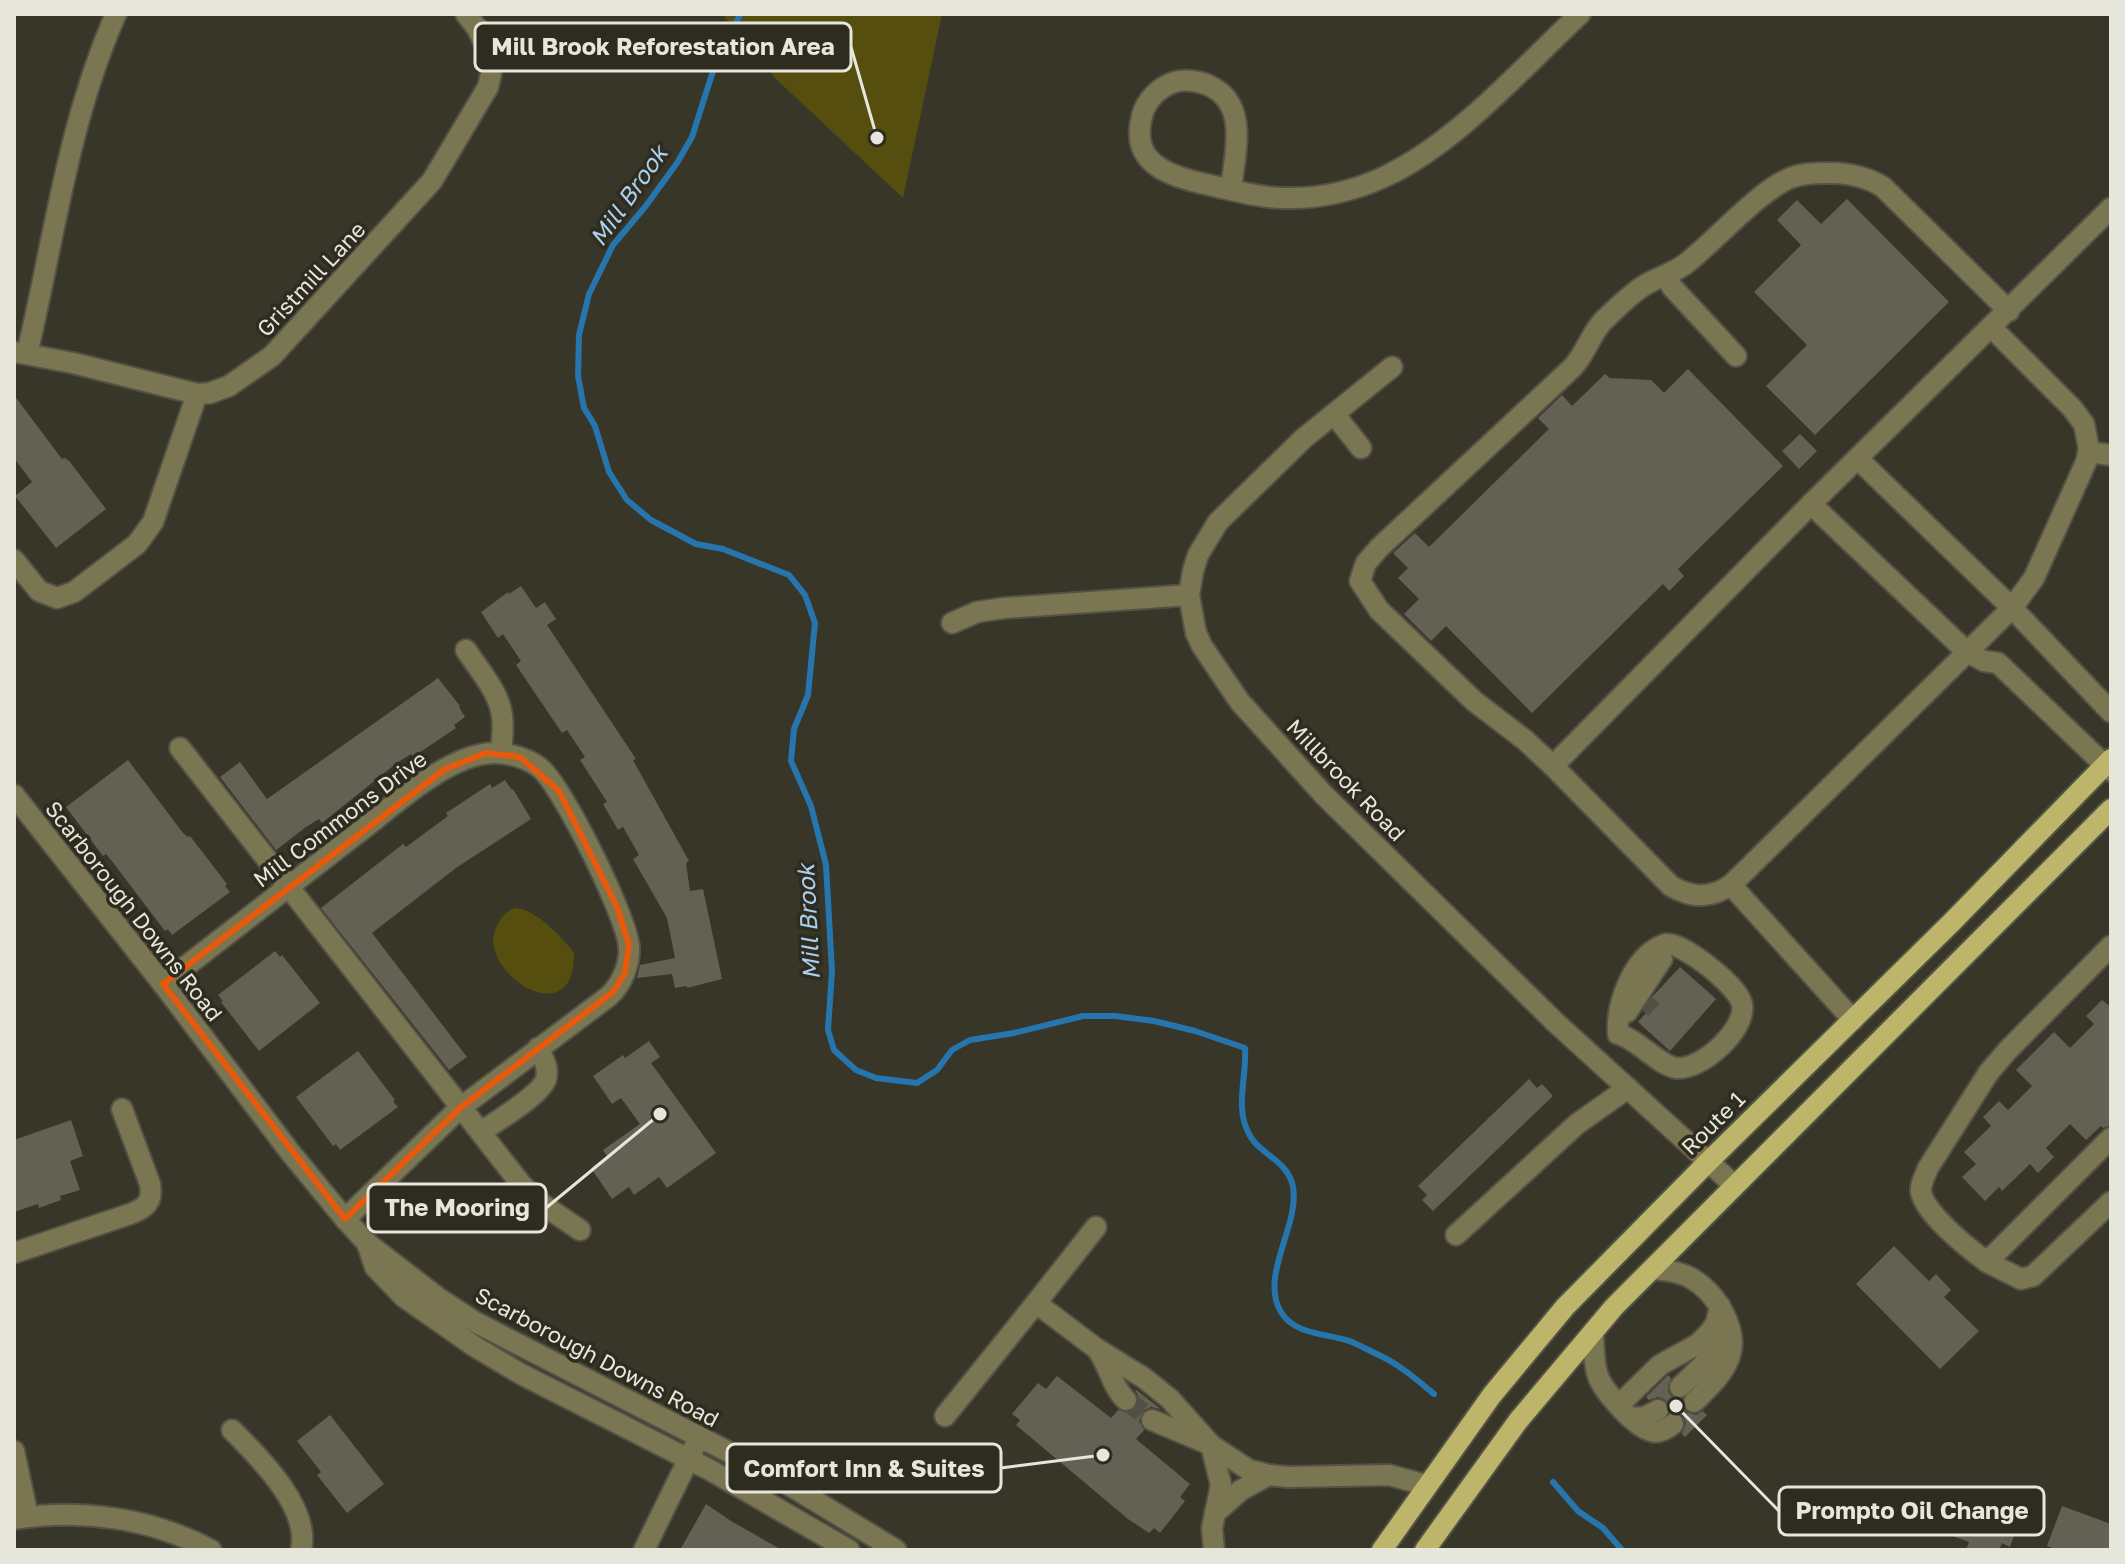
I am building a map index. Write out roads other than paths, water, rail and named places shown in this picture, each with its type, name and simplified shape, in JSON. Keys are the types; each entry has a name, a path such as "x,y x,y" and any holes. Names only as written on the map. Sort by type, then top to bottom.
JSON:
{"main road":[{"name":"Route 1","path":"1382,1550 1492,1395 1565,1307 2109,765"},
{"path":"1425,1550 1518,1421 1593,1332 1734,1185 2111,809"}],"street":[{"path":"14,560 39,591 57,598 74,592 137,544 153,522 197,394 20,353 42,295 64,178 89,84 116,14"},
{"name":"Gristmill Lane","path":"197,394 229,386 272,356 432,181 488,87 491,74 488,51 466,14"},
{"path":"1231,190 1237,122 1229,102 1218,90 1197,81 1181,81 1162,89 1147,103 1141,118 1141,143 1148,158 1167,173 1231,190 1285,198 1350,190 1383,177 1437,145 1580,14"},
{"path":"1992,328 2072,408 2088,434 2088,452 2034,578 2012,608 1722,891 1703,896 1683,893 1671,886 1553,766 1474,701 1379,610 1361,585 1361,572 1379,548 1573,367 1584,355 1602,323 1638,289 1688,262 1778,184 1802,174 1835,173 1863,178 1883,187 2009,311"},
{"path":"1553,766 1811,504 2111,208"},
{"path":"1666,276 1672,287 1736,356"},
{"name":"Millbrook Road","path":"1392,367 1254,485 1218,522 1198,555 1189,595 1192,621 1202,646 1240,702 1324,795 1483,953 1734,1185"},
{"path":"1334,414 1361,448"},
{"path":"2088,452 2111,455"},
{"path":"1858,459 2012,608 2111,712"},
{"path":"1811,504 1967,652 1984,661 1998,663 2109,765"},
{"path":"952,623 977,612 1004,608 1189,595"},
{"path":"345,1219 460,1108 616,989 628,962 629,945 617,907 559,791 545,773 531,762 500,753 504,733 502,707 466,650"},
{"path":"180,748 530,1194 580,1230"},
{"name":"Mill Commons Drive","path":"163,984 445,769 474,756 500,753"},
{"name":"Scarborough Downs Road","path":"14,795 290,1152 367,1243 475,1322 780,1479 896,1550"},
{"path":"1731,885 1853,1020"},
{"path":"1671,943 1692,953 1735,991 1742,1008 1738,1026 1706,1059 1684,1067 1668,1066 1639,1043 1618,1034 1619,1006 1625,989 1651,951 1671,943"},
{"path":"2111,946 1989,1072 1928,1168 1921,1185 1925,1203 1969,1249 2021,1279 2033,1276 2111,1202"},
{"path":"1618,1034 1629,1007 1644,988 1656,964 1669,956 1688,962 1732,1000 1738,1026"},
{"path":"1597,1060 1647,1003 1665,967 1688,962"},
{"path":"481,1132 528,1098 544,1082 547,1067 538,1048"},
{"path":"1456,1235 1577,1124 1628,1088"},
{"path":"14,1253 147,1206 151,1196 150,1184 122,1109"},
{"path":"1987,1262 2111,1138"},
{"path":"945,1416 1096,1227"},
{"name":"Scarborough Downs Road","path":"367,1243 375,1267 383,1276 404,1297 449,1330 502,1363 689,1460 849,1550"},
{"path":"1654,1269 1690,1278 1720,1306 1729,1328 1732,1343 1729,1359 1715,1381 1687,1395"},
{"path":"1036,1303 1170,1399 1211,1445 1221,1485 1212,1528 1214,1550"},
{"path":"1625,1411 1660,1365 1698,1344 1710,1332 1720,1306"},
{"path":"1593,1332 1597,1374 1601,1384 1625,1411 1645,1417 1665,1417"},
{"path":"1097,1349 1126,1400"},
{"path":"1152,1420 1211,1445 1249,1470 1269,1475 1389,1475 1426,1485"},
{"path":"232,1430 262,1461 287,1497 303,1529 301,1550"},
{"path":"644,1550 700,1437"},
{"path":"14,1451 21,1518 81,1514 111,1516 159,1529 211,1550"},
{"path":"1215,1513 1241,1490 1269,1475"}],"waterway":[{"name":"Mill Brook","path":"741,14 721,46 692,137 645,207 613,245 589,294 579,335 578,376 584,408 595,426 609,472 627,500 651,520 696,544 723,549 789,575 805,595 815,623 808,695 794,729 791,761 811,806 826,865 832,971 828,1030 834,1050 856,1070 876,1078 917,1083 937,1070 952,1050 970,1040 1083,1016 1154,1021 1245,1048 1244,1122 1253,1140 1285,1170 1293,1187 1294,1202 1275,1283 1275,1298 1281,1312 1287,1320 1304,1330 1352,1342 1387,1359 1434,1394"},
{"name":"Mill Brook","path":"1553,1482 1578,1511 1603,1528 1622,1550"}],"tunnel":[{"path":"1641,1009 1652,997"},
{"path":"1666,1417 1688,1395"},
{"path":"1126,1400 1152,1420"}],"place":[{"name":"Mill Brook Reforestation Area","path":"877,138"},
{"name":"The Mooring","path":"660,1114"},
{"name":"Prompto Oil Change","path":"1676,1406"},
{"name":"Comfort Inn & Suites","path":"1103,1455"}]}
